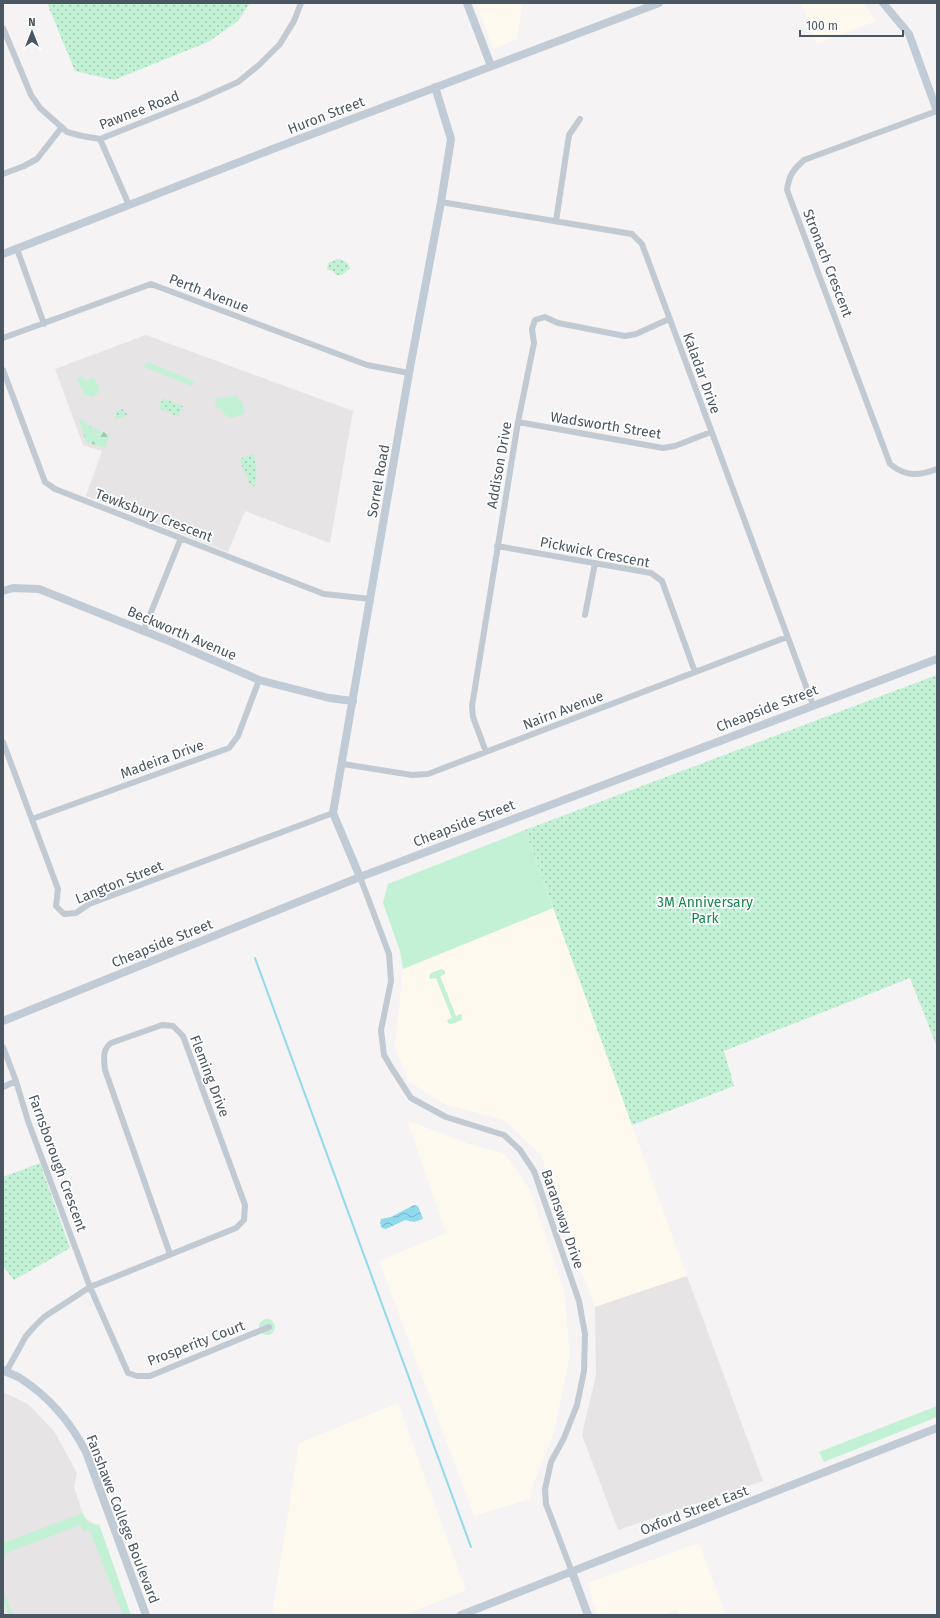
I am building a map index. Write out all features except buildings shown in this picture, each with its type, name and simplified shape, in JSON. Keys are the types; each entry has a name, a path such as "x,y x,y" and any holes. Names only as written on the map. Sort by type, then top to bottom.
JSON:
{"street":[{"name":"Pawnee Road","path":"3,28 31,95 40,108 67,132 100,139 198,100 238,82 260,65 280,44 294,21 301,3"},
{"path":"467,3 491,66"},
{"name":"Huron Street","path":"3,254 436,87 659,3"},
{"path":"883,3 909,34 937,111"},
{"name":"Sorrel Road","path":"333,813 343,764 409,373 441,202 451,139 436,87"},
{"name":"Stronach Crescent","path":"937,111 804,160 788,179 787,190 890,464 900,471 914,475 937,469"},
{"path":"556,221 569,135 580,119"},
{"path":"3,174 24,166 37,158 62,127"},
{"path":"100,139 129,205"},
{"name":"Kaladar Drive","path":"441,202 632,234 642,244 813,705"},
{"path":"17,249 44,324"},
{"name":"Perth Avenue","path":"3,338 151,284 367,365 409,373"},
{"name":"Addison Drive","path":"486,752 473,717 472,706 518,422 534,343 532,329 535,320 545,317 558,323 625,336 636,334 670,319"},
{"name":"Tewksbury Crescent","path":"3,370 45,482 55,489 324,594 371,599"},
{"name":"Wadsworth Street","path":"518,422 663,448 675,446 711,432"},
{"path":"143,632 181,538"},
{"name":"Pickwick Crescent","path":"498,546 651,573 662,581 695,672"},
{"path":"585,615 595,563"},
{"name":"Beckworth Avenue","path":"3,592 13,588 39,589 80,604 143,632 170,641 259,680 329,698 353,701"},
{"name":"Nairn Avenue","path":"343,764 412,775 428,774 787,637"},
{"name":"Cheapside Street","path":"3,1021 360,877 937,659"},
{"name":"Madeira Drive","path":"32,819 229,748 238,736 259,680"},
{"name":"Langton Street","path":"3,742 58,889 56,906 64,914 76,913 89,904 333,813"},
{"path":"333,813 360,877"},
{"name":"Baransway Drive","path":"360,877 388,954 391,981 381,1030 384,1055 411,1098 446,1117 504,1135 520,1150 534,1171 579,1301 584,1334 584,1371 577,1405 564,1438 551,1462 545,1489 546,1504 572,1572"},
{"name":"Fleming Drive","path":"5,1371 26,1336 44,1317 90,1287 236,1228 244,1220 245,1206 183,1036 173,1026 162,1025 111,1043 107,1047 104,1056 105,1070 170,1254"},
{"name":"Farnsborough Crescent","path":"3,1047 16,1081 28,1121 90,1287"},
{"path":"3,1087 16,1081"},
{"name":"Prosperity Court","path":"90,1287 124,1366 128,1373 136,1376 150,1376 269,1327"},
{"name":"Fanshawe College Boulevard","path":"5,1371 19,1378 33,1388 57,1409 75,1431 86,1452 146,1615"},
{"name":"Oxford Street East","path":"461,1615 937,1428"},
{"path":"572,1572 588,1615"}],"shaded area":[{"path":"476,3 521,3 522,6 517,39 493,49"},
{"path":"801,3 863,3 876,21 817,44"},
{"path":"146,335 353,411 330,543 245,511 228,552 86,496 102,451 83,445 55,369"},
{"path":"553,908 687,1276 595,1307 558,1210 541,1155 504,1120 446,1105 408,1081 395,1046 403,969"},
{"path":"407,1120 469,1144 505,1154 530,1190 564,1290 570,1354 554,1432 532,1487 530,1499 474,1516 379,1261 446,1233"},
{"path":"687,1276 763,1481 618,1530 582,1435 596,1375 595,1307"},
{"path":"3,1392 28,1404 54,1431 77,1473 74,1487 84,1517 94,1524 127,1615 3,1615"},
{"path":"398,1403 466,1590 405,1615 272,1615 299,1443"},
{"path":"699,1543 725,1613 718,1615 678,1615 676,1610 664,1615 597,1615 587,1583"}],"green space":[{"path":"47,3 250,3 238,21 208,42 114,80 75,71"},
{"path":"337,259 346,262 350,267 350,269 342,275 337,275 331,270 327,270 328,263"},
{"path":"147,362 194,381 192,386 144,367"},
{"path":"82,375 85,381 94,377 100,389 98,393 92,397 84,394 76,380"},
{"path":"236,396 243,404 244,414 236,417 230,417 220,408 218,409 215,404 216,398"},
{"path":"163,398 183,406 178,417 159,408"},
{"path":"123,409 127,414 126,416 116,419 116,411"},
{"path":"79,419 84,420 85,424 110,435 105,448 86,442"},
{"path":"253,454 256,470 254,486 249,483 240,461 243,457"},
{"name":"3M Anniversary Park","path":"937,675 937,1047 910,978 724,1051 734,1086 632,1125 525,830"},
{"path":"525,830 553,908 403,969 400,951 383,903 388,884"},
{"path":"442,969 445,971 445,974 440,976 456,1016 461,1014 462,1020 451,1024 448,1023 447,1020 452,1018 436,978 430,979 429,976 431,973"},
{"path":"40,1163 70,1248 14,1280 3,1266 3,1177"},
{"path":"267,1319 274,1324 275,1327 270,1334 267,1335 260,1330 259,1327 264,1320"},
{"path":"937,1406 937,1417 824,1462 819,1452"},
{"path":"83,1513 87,1522 96,1525 99,1524 131,1615 123,1615 89,1529 83,1531 80,1525 4,1554 5,1559 3,1560 3,1543"},
{"path":"3,1590 13,1615 9,1615 3,1600"}],"water":[{"path":"414,1205 418,1206 423,1219 414,1222 405,1220 386,1229 382,1228 380,1223 381,1219 391,1217"}],"waterway":[{"path":"255,958 471,1547"}]}
